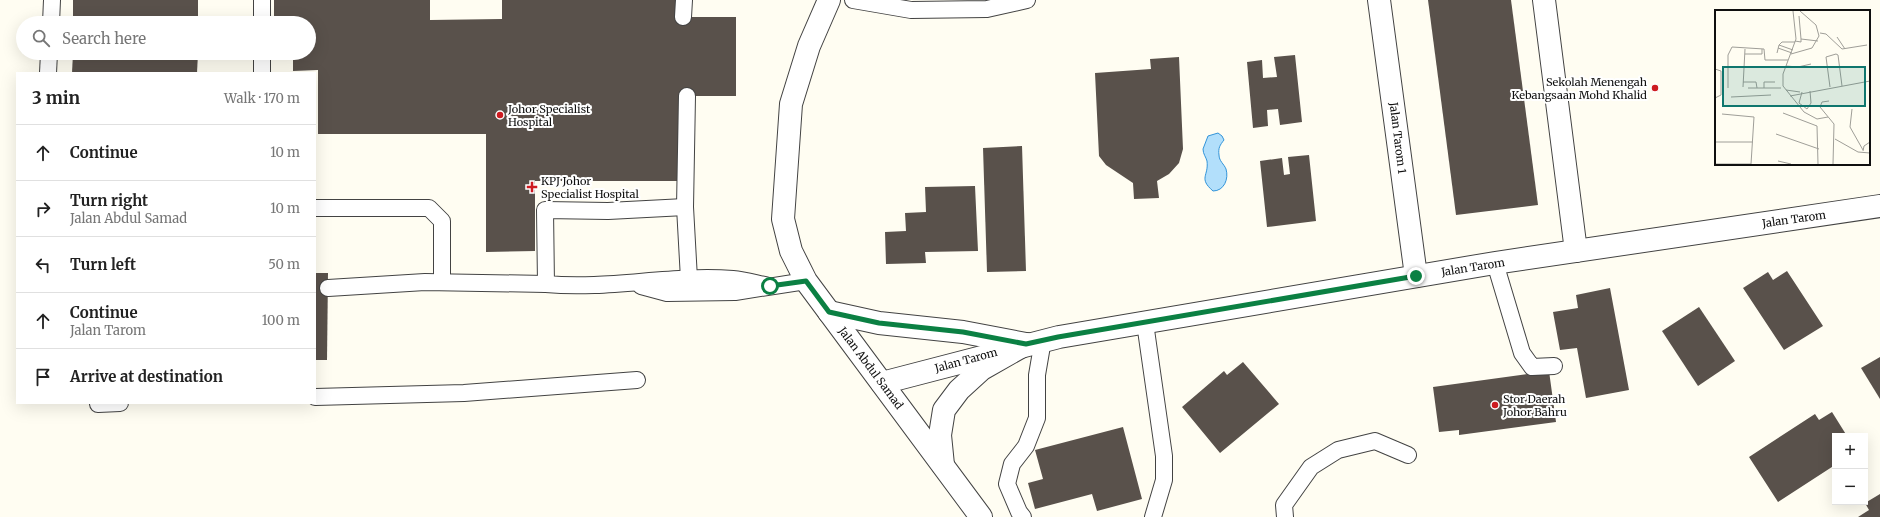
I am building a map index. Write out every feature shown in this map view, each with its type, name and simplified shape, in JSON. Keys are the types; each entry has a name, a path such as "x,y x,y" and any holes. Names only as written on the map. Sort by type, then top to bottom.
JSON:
{"street":[{"name":"Jalan Abdul Samad","path":"829,0 809,46 791,104 783,219 790,250 806,281 982,517"},
{"name":"Jalan Tarom 1","path":"1380,0 1416,276"},
{"path":"1544,0 1576,251"},
{"name":"Jalan Tarom","path":"882,383 1034,342 1495,263 1880,206"},
{"path":"829,312 879,323 963,332 1034,342"},
{"path":"943,465 940,435 944,410 959,390 982,369 1034,342"}],"lane":[{"path":"51,16 52,0"},
{"path":"262,0 262,16"},
{"path":"683,16 684,0"},
{"path":"853,0 911,10 987,9 1027,0"},
{"path":"48,72 49,60"},
{"path":"262,60 262,72"},
{"path":"687,96 685,207 689,279"},
{"path":"546,284 545,210 608,211 685,207"},
{"path":"316,208 429,208 442,221 442,282"},
{"path":"1495,263 1522,353 1532,367 1554,366"},
{"path":"328,288 442,282 546,284 560,286 632,284 689,279 734,279 770,286"},
{"path":"632,284 667,293 735,292 806,281"},
{"path":"1145,323 1164,456 1164,480 1153,517"},
{"path":"1022,517 1007,484 1012,464 1026,446 1037,418 1038,375 1034,342"},
{"path":"316,397 464,393 637,380"},
{"path":"1285,517 1284,505 1311,467 1338,450 1375,441 1408,455"}],"water":[{"path":"1218,133 1224,140 1221,143 1219,153 1220,159 1226,169 1227,177 1223,187 1213,191 1205,180 1207,161 1203,149 1208,136"}],"building":[{"path":"73,0 198,0 198,16 73,16"},
{"name":"Johor Specialist Hospital","path":"274,0 430,0 430,20 502,19 502,0 681,0 681,17 736,17 736,96 683,96 684,181 535,181 535,251 486,252 486,134 318,134 318,70 293,71 293,60 316,60 316,16 274,16"},
{"path":"1428,0 1511,0 1538,205 1456,215"},
{"path":"1295,55 1302,122 1280,125 1278,109 1267,110 1268,126 1253,128 1247,62 1262,60 1263,78 1277,77 1274,57"},
{"path":"1179,57 1183,149 1179,163 1169,174 1157,181 1159,198 1134,199 1133,183 1106,165 1099,156 1095,73 1151,69 1150,59"},
{"path":"73,60 198,60 197,72 72,72"},
{"path":"1022,146 1026,271 987,272 983,148"},
{"path":"1309,155 1316,221 1267,227 1260,161 1282,158 1284,175 1290,174 1288,157"},
{"path":"975,186 978,251 925,252 926,263 886,264 885,232 906,231 905,213 926,212 925,187"},
{"path":"1787,271 1823,326 1784,350 1743,288 1768,272 1773,280"},
{"path":"316,273 328,273 327,360 316,360"},
{"name":"Stor Daerah Johor Bahru","path":"1610,288 1629,390 1586,398 1577,348 1560,350 1553,312 1578,308 1576,295"},
{"path":"1699,307 1735,361 1698,386 1662,331"},
{"path":"1880,357 1880,399 1861,368"},
{"path":"1243,362 1279,404 1220,453 1182,407 1224,371 1227,375"},
{"name":"Stor Daerah Johor Bahru","path":"1549,371 1556,422 1459,435 1459,430 1439,432 1433,387"},
{"path":"1832,412 1845,433 1832,433 1832,467 1778,502 1749,457 1815,414 1819,420"},
{"path":"1123,427 1142,499 1097,511 1092,494 1035,509 1028,483 1043,479 1035,450"},
{"path":"1880,494 1880,517 1858,517 1869,510 1866,505 1868,505 1868,501"}],"place":[{"name":"Sekolah Menengah Kebangsaan Mohd Khalid","path":"1655,88"},
{"name":"Johor Specialist Hospital","path":"500,115"},
{"name":"KPJ Johor Specialist Hospital","path":"532,187"},
{"name":"Stor Daerah Johor Bahru","path":"1495,405"}],"route":[{"path":"770,286 806,281 829,312 879,323 913,328 963,332 1026,344 1058,337 1416,276"}]}
